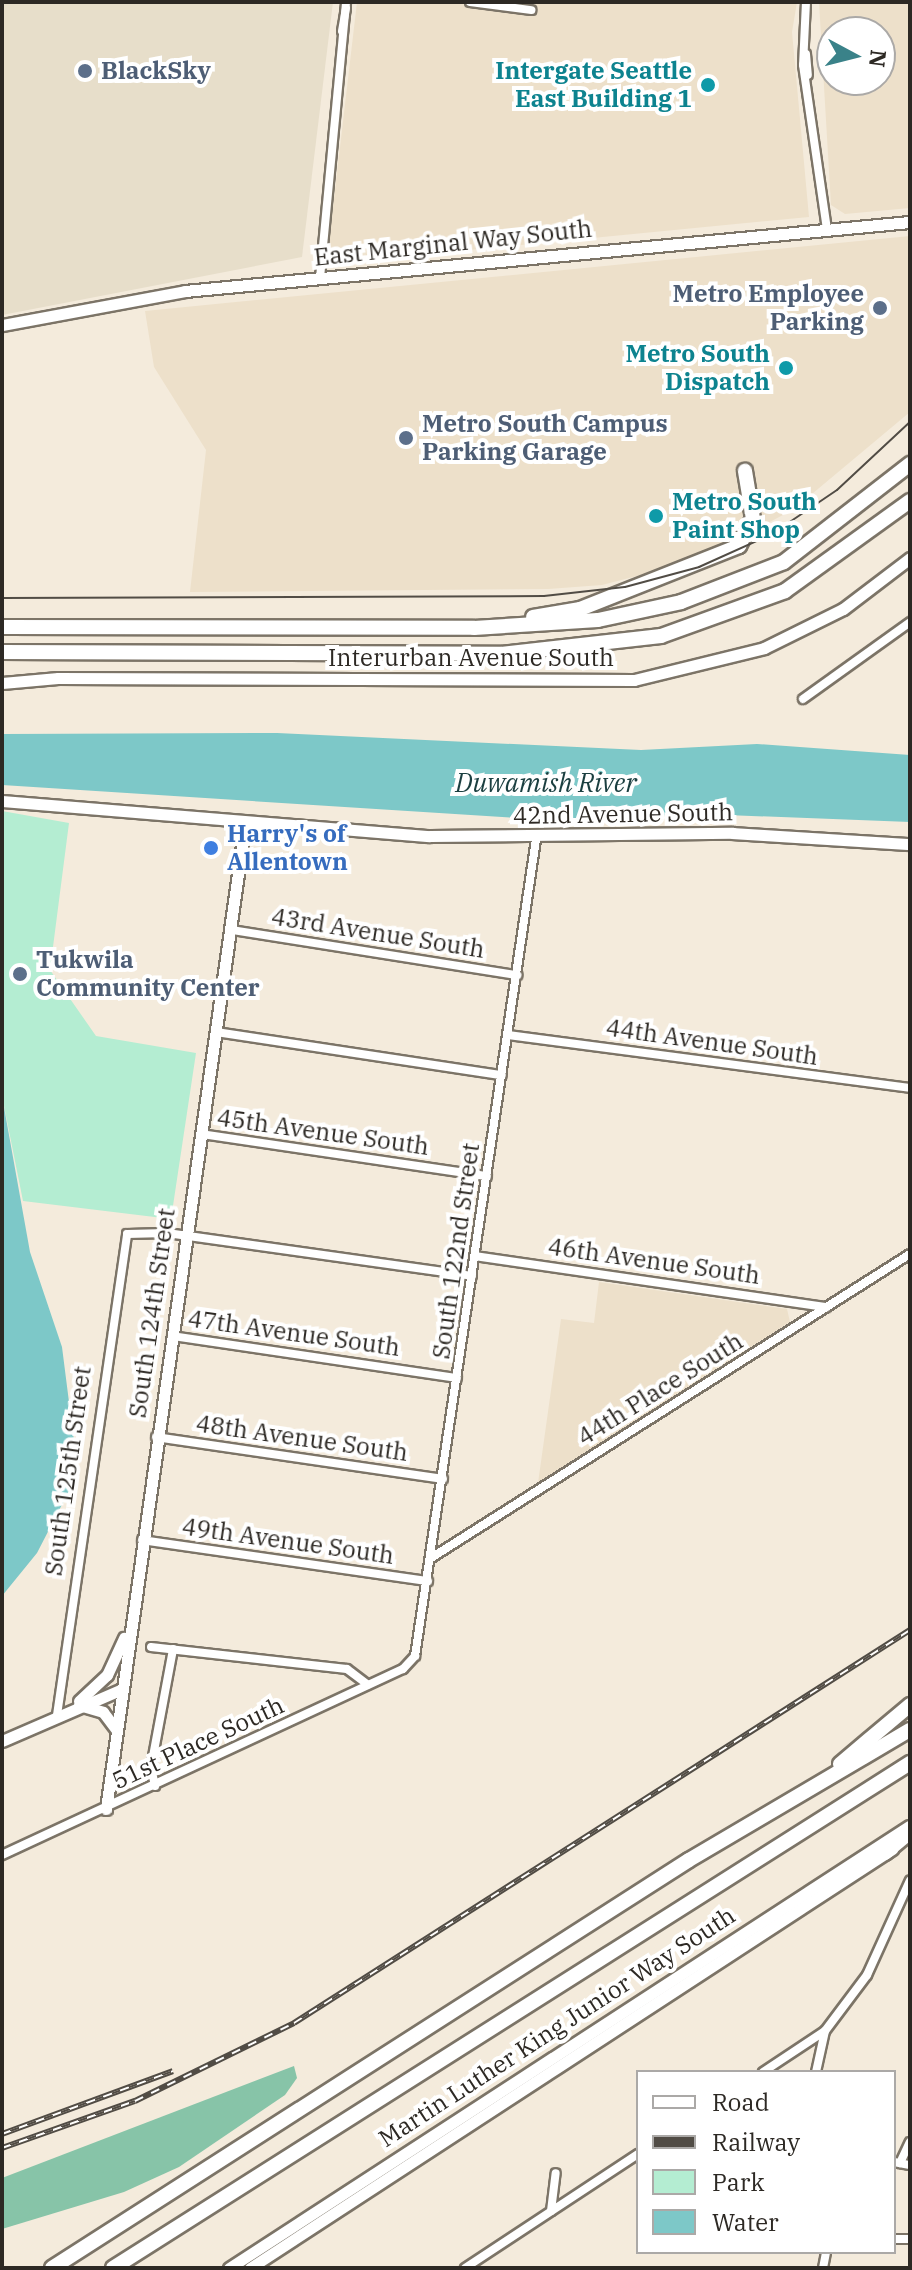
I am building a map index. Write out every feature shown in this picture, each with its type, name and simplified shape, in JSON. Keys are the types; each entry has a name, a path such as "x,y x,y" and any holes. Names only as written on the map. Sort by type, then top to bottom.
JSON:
{"highway":[{"path":"2,627 474,628 598,620 681,602 784,562 910,464"},
{"path":"474,628 580,609 721,559 750,532 754,500 745,471"},
{"path":"2,652 501,654 661,636 785,591 910,501"},
{"path":"824,1779 910,1705"},
{"path":"52,2268 824,1779 910,1730"},
{"path":"113,2268 910,1763"},
{"path":"885,1853 910,1832"}],"street":[{"path":"470,2 531,10"},
{"path":"806,2 806,54 827,229"},
{"path":"320,278 346,5"},
{"name":"East Marginal Way South","path":"2,325 157,295 910,222"},
{"name":"Interurban Avenue South","path":"2,683 74,677 634,680 731,659 791,636 843,609 910,558"},
{"path":"803,699 910,622"},
{"name":"42nd Avenue South","path":"2,801 245,824 536,840 733,833 910,844"},
{"name":"South 124th Street","path":"106,1809 156,1437 245,824"},
{"name":"South 122nd Street","path":"409,1665 428,1581 536,840"},
{"name":"43rd Avenue South","path":"232,930 517,975"},
{"path":"216,1032 502,1075"},
{"name":"44th Avenue South","path":"508,1035 910,1088"},
{"name":"45th Avenue South","path":"201,1134 487,1176"},
{"name":"South 125th Street","path":"57,1715 127,1234 186,1235"},
{"path":"186,1235 472,1276"},
{"name":"44th Place South","path":"431,1558 910,1254"},
{"name":"46th Avenue South","path":"475,1256 826,1307"},
{"name":"47th Avenue South","path":"172,1336 457,1378"},
{"name":"48th Avenue South","path":"156,1437 443,1479"},
{"name":"49th Avenue South","path":"142,1540 428,1581"},
{"path":"74,1707 99,1684 133,1607"},
{"path":"151,1647 347,1669 368,1685"},
{"path":"155,1786 151,1767 173,1649"},
{"name":"51st Place South","path":"2,1855 409,1665"},
{"path":"99,1684 122,1689"},
{"path":"2,1741 74,1707 122,1689"},
{"path":"74,1707 103,1712 116,1730"},
{"name":"Martin Luther King Junior Way South","path":"229,2268 910,1825"},
{"name":"Martin Luther King Junior Way South","path":"250,2268 910,1839"},
{"path":"766,2070 825,2031 867,1975 910,1880"},
{"path":"816,2070 825,2031"},
{"path":"901,2163 910,2142"},
{"path":"465,2268 636,2155"},
{"path":"551,2211 556,2173"}],"shaded area":[{"path":"2,2 333,2 302,257 2,315"},
{"path":"357,2 797,2 792,32 809,217 335,263 329,241"},
{"path":"819,2 910,2 910,208 845,214 831,205 825,96 896,96 896,16 820,16"},
{"path":"910,236 910,412 794,509 699,560 602,585 548,589 190,592 206,450 154,367 145,311"},
{"path":"599,1282 787,1309 790,1322 538,1483 561,1319 594,1323"}],"green space":[{"path":"2,811 69,823 50,970 96,1036 196,1053 171,1219 23,1201 2,1096"},
{"path":"294,2066 297,2078 285,2095 179,2167 124,2192 2,2229 2,2178"}],"water":[{"name":"Duwamish River","path":"277,733 641,750 757,744 910,755 910,822 701,814 547,820 2,785 2,734"},
{"path":"2,1096 30,1252 62,1347 76,1457 70,1489 37,1553 2,1596"}],"tram line":[{"path":"2,598 544,596 625,587 699,567 772,534 837,490 910,422"}],"railway":[{"path":"2,2148 135,2101 294,2023 910,1630"},
{"path":"2,2134 173,2071"}],"place":[{"name":"BlackSky","path":"85,71"},
{"name":"Intergate Seattle East Building 1","path":"708,85"},
{"name":"Metro Employee Parking","path":"880,308"},
{"name":"Metro South Dispatch","path":"786,368"},
{"name":"Metro South Campus Parking Garage","path":"406,438"},
{"name":"Metro South Paint Shop","path":"656,516"},
{"name":"Harry's of Allentown","path":"211,848"},
{"name":"Tukwila Community Center","path":"20,974"}]}
